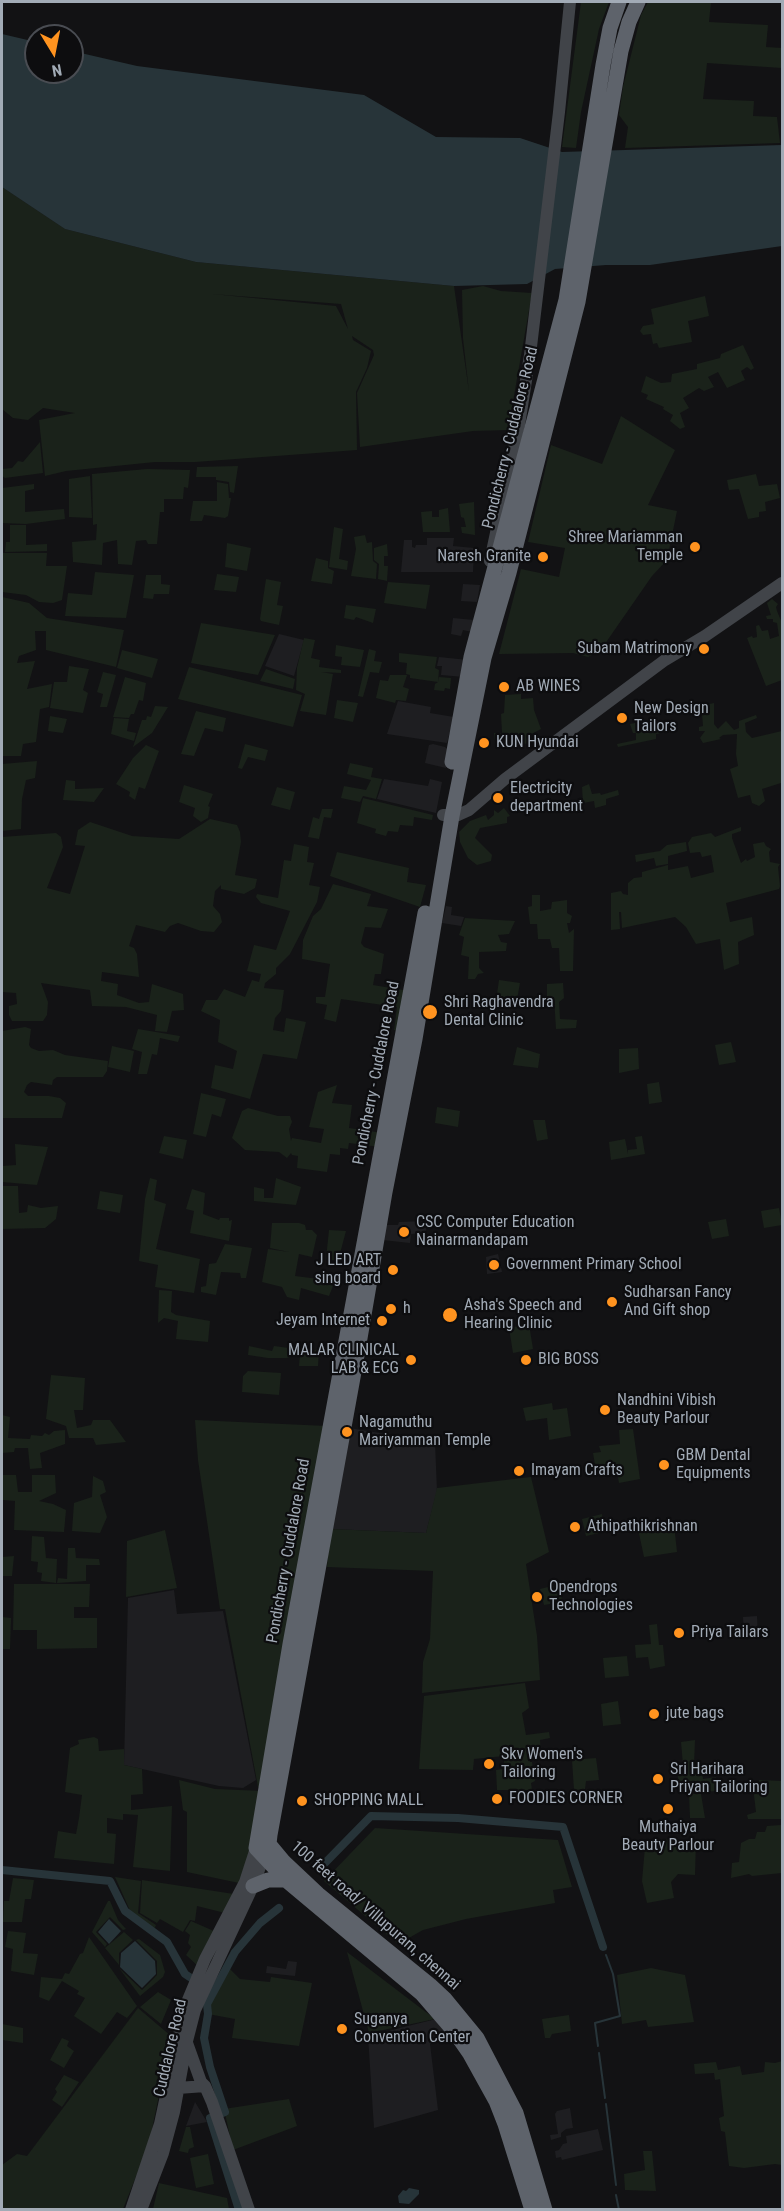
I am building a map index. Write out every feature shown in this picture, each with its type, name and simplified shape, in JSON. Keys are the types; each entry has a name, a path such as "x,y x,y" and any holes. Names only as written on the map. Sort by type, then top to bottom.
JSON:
{"highway":[{"path":"572,301 606,97 610,28 619,2"},
{"path":"606,97 629,22 638,2"},
{"name":"Pondicherry - Cuddalore Road","path":"262,1847 317,1533 408,1041 447,816 471,657 572,301"},
{"name":"Pondicherry - Cuddalore Road","path":"447,816 484,658 509,573 572,301"},
{"name":"100 feet road/ Villupuram, chennai","path":"262,1847 286,1880 431,1986 452,2007 477,2038 516,2113 545,2210"},
{"name":"100 feet road/ Villupuram, chennai","path":"262,1847 284,1862 328,1909 422,1994 454,2031 475,2062 496,2101 509,2134 532,2210"},
{"path":"253,1886 268,1880 286,1880"}],"main road":[{"path":"488,594 487,576 519,425 537,303 570,2"},
{"path":"447,816 463,814 469,810 505,779 665,660 783,583"},
{"name":"Cuddalore Road","path":"210,1961 253,1886 262,1847"},
{"name":"Cuddalore Road","path":"130,2210 163,2114 190,2009 262,1847"},
{"path":"184,2032 199,2054 206,2086 249,2210"},
{"name":"Cuddalore Road","path":"141,2210 163,2153 178,2088 184,2032"},
{"path":"178,2088 206,2086"}],"shaded area":[{"path":"581,2 609,2 599,29 581,112 576,148 562,147"},
{"path":"648,2 711,2 709,22 768,25 766,47 782,48 782,68 707,63 703,99 754,101 753,116 777,117 780,143 625,148 628,127 619,115 623,87 641,15"},
{"path":"2,34 24,39 24,84 84,84 84,54 137,66 364,95 436,137 520,138 562,152 782,145 782,246 650,265 606,265 555,269 527,284 454,286 196,262 65,229 2,187"},
{"path":"2,187 65,229 196,262 454,286 469,392 463,338 462,290 483,286 501,291 532,293 508,430 473,431 360,447 357,393 374,355 373,350 352,336 353,340 371,351 367,368 356,392 357,450 195,462 155,462 66,471 45,476 39,420 75,413 43,408 28,420 13,418 2,409","holes":["212,294 341,304 348,329 336,306"]},
{"path":"705,296 709,316 688,321 692,342 659,348 657,343 653,344 651,334 643,335 640,331 643,326 654,324 651,309"},
{"path":"743,345 754,368 751,370 747,367 741,371 745,380 727,388 718,372 708,377 714,387 704,391 699,388 683,398 689,408 680,413 685,427 680,429 670,421 673,415 663,409 664,407 646,399 648,395 641,392 646,376 661,383 671,382 672,374 697,369 697,364 720,358 721,354"},
{"path":"621,416 675,450 648,505 677,511 667,560 652,576 600,651 588,657 573,653 499,654 521,569 559,577 565,548 528,542 551,445 602,464"},
{"path":"40,442 43,473 5,478 2,476 2,469 12,468 18,461 23,462"},
{"path":"238,466 234,493 230,492 229,482 216,480 216,477 196,477 197,467"},
{"path":"147,469 190,470 188,488 184,487 183,499 164,499 164,512 160,512 157,544 148,544 146,540 136,541 132,565 118,564 117,540 103,543 102,565 73,562 72,542 96,540 97,524 93,525 92,474"},
{"path":"756,474 759,486 777,484 780,498 765,502 766,511 759,512 759,517 748,519 739,489 729,490 727,480"},
{"path":"90,476 92,518 69,517 69,479"},
{"path":"217,482 228,484 229,498 231,498 228,516 225,518 204,515 202,521 190,521 193,501 217,501"},
{"path":"34,484 34,489 25,491 25,512 64,509 65,519 26,524 2,523 2,488"},
{"path":"474,502 475,535 462,533 461,527 466,527 464,518 461,517 459,504"},
{"path":"448,508 450,532 423,532 421,512 432,511 432,517 439,517 439,510"},
{"path":"10,525 26,525 26,545 47,544 47,551 5,552 6,542 10,542"},
{"path":"334,527 343,529 339,559 348,561 347,570 329,567"},
{"path":"365,535 367,543 372,542 373,561 377,564 376,579 351,576 356,549 354,537"},
{"path":"427,538 454,538 453,546 474,548 473,572 401,572 404,540 412,540 412,547 415,548 416,545 427,545"},
{"path":"227,543 251,548 247,571 225,567"},
{"path":"387,544 388,556 384,556 384,566 388,566 387,581 378,579 379,564 374,560 374,548"},
{"path":"2,553 47,553 46,566 67,566 62,600 53,603 39,602 26,595 2,592"},
{"path":"316,558 328,561 328,568 334,571 332,584 311,581"},
{"path":"95,572 134,575 126,618 65,616 68,593 92,595"},
{"path":"217,574 239,577 236,592 214,590"},
{"path":"146,575 161,575 161,584 170,585 169,594 154,594 153,599 143,598"},
{"path":"266,579 281,582 277,605 283,606 279,625 260,619"},
{"path":"388,582 430,585 426,609 384,603"},
{"path":"463,584 480,585 477,602 461,601"},
{"path":"2,597 29,603 47,618 124,630 116,667 46,650 46,631 35,631 36,650 19,656 17,663 35,661 27,689 52,684 49,707 40,709 36,742 23,744 21,756 2,756"},
{"path":"772,599 778,604 776,607 782,623 782,680 766,686 747,638 757,637 756,626 759,625 762,631 768,630 770,639 779,636 777,623 773,622 773,619 767,619 766,616 771,615 767,603"},
{"path":"346,605 376,609 373,623 356,617 354,620 344,618"},
{"path":"453,618 474,620 472,632 463,630 461,636 451,634"},
{"path":"201,623 275,635 258,675 191,663"},
{"path":"279,634 304,640 294,676 265,666"},
{"path":"304,638 315,640 311,658 320,660 319,667 341,670 341,673 321,672 333,674 326,715 300,711 305,694 296,690 297,668"},
{"path":"336,645 364,650 360,667 341,665 342,657 335,656"},
{"path":"369,649 376,651 374,661 382,662 379,673 370,672 363,697 358,696"},
{"path":"122,650 158,659 152,678 117,668"},
{"path":"399,653 437,657 435,668 439,670 438,682 410,678 410,675 406,674 407,663 399,662"},
{"path":"439,657 468,660 464,677 441,675 442,666 437,666"},
{"path":"69,666 89,669 83,690 88,693 83,713 50,708 54,682 67,682"},
{"path":"189,667 302,695 293,727 178,699"},
{"path":"266,669 295,679 293,689 260,681"},
{"path":"103,672 116,675 107,707 100,707 103,694 97,692"},
{"path":"390,675 407,675 403,687 409,689 406,701 396,700 395,703 376,698 380,680 388,681"},
{"path":"125,677 146,683 143,701 139,700 134,714 131,714 129,718 113,717"},
{"path":"439,677 451,678 450,689 434,690"},
{"path":"521,694 521,699 533,698 534,710 541,729 526,737 529,743 509,747 507,739 495,741 494,733 502,733 501,714 504,713 505,695"},
{"path":"337,700 358,703 353,722 334,718"},
{"path":"398,701 431,707 430,713 454,717 447,743 387,734"},
{"path":"714,703 714,724 718,729 726,721 734,730 739,728 739,721 756,715 757,718 745,723 746,732 752,738 782,731 782,787 781,783 762,789 765,801 759,806 752,803 750,795 738,798 730,769 738,766 737,734 723,735 719,738 721,739 703,743 700,738 705,731 699,731 699,727 703,726 702,714 685,714 682,710"},
{"path":"155,706 168,707 152,733 133,747 142,720 146,720 147,716 151,717"},
{"path":"196,711 226,718 223,732 205,728 194,756 181,754"},
{"path":"50,716 67,719 63,733 48,731"},
{"path":"114,718 129,719 127,731 136,733 134,741 111,734"},
{"path":"654,719 658,722 661,733 656,734 656,739 618,747 617,744 636,740 636,733 633,733 630,724"},
{"path":"245,744 268,750 265,761 248,757 242,769 238,768"},
{"path":"146,745 159,751 145,789 139,787 135,800 129,796 130,792 116,784 133,758"},
{"path":"429,745 445,747 449,751 446,768 425,763"},
{"path":"37,761 35,778 26,780 22,799 21,829 2,831 2,764"},
{"path":"350,763 373,768 371,777 382,779 376,799 363,796 360,802 341,798 344,786 366,790 371,780 347,774"},
{"path":"384,779 428,786 430,779 442,782 436,813 377,799"},
{"path":"66,780 75,781 75,789 104,788 94,802 63,800"},
{"path":"589,784 592,794 600,793 601,795 618,790 619,795 606,799 606,805 595,808 594,801 583,803 582,787"},
{"path":"184,785 213,794 208,806 210,807 208,818 201,822 193,816 195,808 179,802"},
{"path":"277,787 295,792 290,810 271,805"},
{"path":"363,798 433,815 432,820 414,817 413,826 400,825 398,832 388,831 386,836 375,833 376,829 357,823"},
{"path":"504,808 510,816 507,817 507,823 480,828 475,838 492,855 491,861 477,865 468,858 460,842 459,832 470,821 486,815 488,820 494,815 494,810 498,813"},
{"path":"322,809 333,809 331,818 324,817 319,839 308,837 313,817 319,819"},
{"path":"210,819 237,825 241,842 235,875 257,879 255,888 244,894 221,889 221,885 215,891 213,906 220,914 222,922 214,932 201,931 178,923 170,926 165,932 136,925 129,946 134,948 137,954 139,977 102,972 101,981 118,984 117,995 139,1003 149,1002 152,984 183,994 184,1010 172,1011 167,1032 155,1031 157,1015 126,1007 92,1006 90,990 41,983 48,1002 47,1015 43,1021 12,1021 9,1006 17,1004 16,993 2,992 2,837 56,833 61,837 63,847 47,888 70,894 85,846 75,845 78,830 90,822 132,836 179,839"},
{"path":"741,827 741,831 732,834 732,838 741,863 755,857 753,844 764,842 771,849 770,862 780,864 778,867 780,886 779,889 726,903 730,922 752,917 754,935 738,942 739,964 724,970 720,939 696,944 686,927 675,917 622,928 621,912 619,912 620,929 611,930 611,893 621,891 628,895 628,883 634,878 642,877 642,872 668,865 668,870 688,866 691,878 714,872 711,855 702,857 700,852 690,853 688,843 692,837 711,833 715,837"},
{"path":"686,842 687,851 668,856 668,864 656,866 654,858 636,862 635,855 660,851 667,845"},
{"path":"294,844 309,847 307,862 314,863 309,885 320,887 317,902 290,954 276,968 276,974 265,983 264,988 284,990 281,1011 275,1018 273,1030 284,1032 286,1018 306,1022 297,1059 263,1054 250,1099 211,1088 215,1065 233,1069 237,1051 218,1042 220,1020 201,1011 206,1000 217,1000 224,989 245,997 252,980 259,982 261,974 247,971 254,945 276,950 290,911 261,903 256,897 257,894 278,898 284,860 291,861"},
{"path":"337,852 409,868 407,882 426,885 420,907 330,876"},
{"path":"333,884 371,894 367,906 388,909 381,928 365,927 361,943 364,947 384,954 381,974 375,974 373,985 409,991 403,1032 394,1030 397,1007 341,999 336,1022 324,1019 327,1005 316,1003 316,997 325,997 330,964 302,959 303,940 313,916 321,909"},
{"path":"532,895 540,895 540,911 551,909 552,902 567,900 567,913 572,916 570,923 567,923 569,933 574,929 573,971 560,971 559,948 552,948 550,939 538,939 537,924 530,924 528,907 532,906"},
{"path":"446,906 452,907 451,915 464,917 461,926 442,923"},
{"path":"465,918 515,921 509,934 498,935 501,942 507,943 506,951 479,952 479,968 484,973 478,974 475,979 468,979 469,957 461,955 464,937 459,935"},
{"path":"499,980 520,983 516,1005 499,1003 500,995 497,994"},
{"path":"563,983 564,998 559,1002 560,1019 577,1020 576,1028 556,1029 554,997 547,998 547,984"},
{"path":"25,1027 31,1029 29,1045 31,1048 108,1061 107,1071 103,1077 57,1077 53,1080 52,1085 31,1082 27,1085 24,1092 28,1096 60,1098 66,1103 62,1118 2,1118 2,1031"},
{"path":"138,1029 180,1036 178,1042 160,1038 157,1055 152,1054 147,1074 138,1074 142,1052 132,1049"},
{"path":"731,1042 736,1062 719,1065 715,1045"},
{"path":"112,1046 134,1051 130,1072 108,1067"},
{"path":"517,1047 540,1054 538,1068 513,1065"},
{"path":"638,1048 639,1069 619,1073 619,1049"},
{"path":"659,1082 662,1102 649,1104 647,1084"},
{"path":"337,1085 332,1103 352,1105 349,1128 383,1133 380,1147 349,1143 348,1149 340,1148 340,1155 330,1154 327,1172 297,1168 298,1156 291,1153 287,1158 279,1152 245,1150 232,1138 242,1111 248,1108 278,1116 290,1116 291,1141 292,1138 321,1143 324,1129 309,1127 318,1092"},
{"path":"201,1093 226,1099 221,1117 212,1114 206,1137 193,1134"},
{"path":"437,1107 460,1111 458,1127 435,1123"},
{"path":"533,1120 545,1120 548,1139 537,1141"},
{"path":"164,1136 187,1140 183,1159 159,1153"},
{"path":"642,1136 645,1154 611,1160 609,1142 625,1139 628,1154 628,1150 637,1149 635,1137"},
{"path":"15,1144 48,1147 37,1185 2,1182 2,1166 16,1165"},
{"path":"150,1178 157,1180 154,1200 166,1204 156,1249 200,1259 194,1293 155,1287 158,1265 139,1261 145,1199"},
{"path":"276,1178 301,1187 296,1205 254,1201 254,1187 264,1189 264,1198 273,1198"},
{"path":"2,1186 18,1186 19,1213 27,1212 28,1205 41,1208 58,1206 56,1219 45,1228 2,1229"},
{"path":"192,1189 205,1193 203,1214 219,1220 229,1218 229,1221 232,1220 229,1241 190,1233 194,1211 186,1209"},
{"path":"100,1191 123,1195 120,1213 97,1209"},
{"path":"779,1208 782,1225 764,1228 761,1211"},
{"path":"726,1219 729,1236 712,1239 708,1222"},
{"name":"CSC Computer Education Nainarmandapam","path":"425,1221 424,1233 411,1234 410,1243 383,1240 384,1225"},
{"path":"272,1223 299,1223 305,1225 306,1230 312,1230 317,1235 312,1257 299,1254 295,1276 335,1281 329,1296 301,1288 299,1300 287,1297 282,1287 262,1282 268,1249 289,1252 270,1248"},
{"path":"329,1230 346,1231 338,1261 326,1259"},
{"path":"225,1244 252,1248 246,1278 241,1278 240,1273 221,1272 216,1295 201,1292 201,1287 206,1286 209,1264 216,1263"},
{"name":"Government Primary School","path":"498,1254 502,1272 487,1274 486,1257"},
{"path":"159,1290 172,1291 171,1312 210,1321 208,1342 176,1339 178,1321 164,1318 158,1323"},
{"path":"529,1324 533,1349 513,1353 509,1328"},
{"path":"249,1346 272,1351 274,1346 296,1349 299,1355 268,1358 248,1355"},
{"path":"319,1349 318,1366 299,1366 300,1355"},
{"path":"248,1371 281,1373 279,1395 242,1392 243,1376"},
{"path":"51,1375 85,1378 83,1410 74,1410 77,1428 91,1425 93,1420 110,1420 126,1442 96,1445 93,1438 69,1438 66,1426 46,1419"},
{"path":"552,1403 553,1410 567,1408 571,1436 549,1440 547,1418 526,1421 523,1408"},
{"path":"2,1415 10,1417 8,1438 30,1439 31,1435 42,1436 45,1433 49,1435 54,1431 65,1430 65,1444 40,1453 42,1468 30,1469 28,1448 15,1448 14,1452 2,1453"},
{"path":"195,1420 327,1426 264,1787 258,1787 225,1609 220,1609 198,1460"},
{"path":"349,1428 435,1442 437,1491 426,1533 330,1529"},
{"path":"633,1429 640,1479 619,1483 616,1466 596,1470 593,1453 601,1452 599,1446 620,1444 619,1430"},
{"path":"2,1475 16,1475 18,1492 32,1492 32,1475 55,1475 56,1493 39,1501 66,1510 64,1532 14,1530 15,1501 3,1500"},
{"path":"93,1476 103,1481 106,1492 100,1495 107,1517 100,1533 72,1531 74,1503 92,1497"},
{"path":"531,1477 549,1552 526,1564 537,1636 540,1680 422,1693 423,1662 430,1639 433,1571 327,1567 330,1529 426,1533 437,1488"},
{"path":"602,1514 604,1532 586,1536 582,1519"},
{"path":"659,1520 661,1528 674,1525 677,1552 644,1557 637,1524"},
{"path":"165,1530 177,1588 126,1597 127,1541"},
{"path":"32,1536 44,1537 46,1558 57,1559 56,1583 41,1581 42,1573 37,1572 38,1562 31,1561"},
{"path":"68,1548 75,1548 76,1558 99,1559 100,1565 86,1565 86,1581 57,1583 58,1578 67,1579"},
{"path":"14,1556 12,1576 2,1576 2,1557"},
{"path":"14,1584 90,1584 89,1607 74,1607 74,1618 97,1618 97,1648 37,1649 37,1630 13,1630"},
{"path":"560,1584 562,1602 544,1605 540,1589"},
{"path":"174,1590 177,1614 223,1611 256,1780 243,1788 219,1786 124,1765 128,1598"},
{"path":"757,1616 758,1637 744,1638 743,1617"},
{"path":"2,1617 11,1618 10,1649 2,1649"},
{"path":"657,1624 659,1645 663,1645 665,1666 650,1669 648,1657 636,1658 635,1645 651,1644 649,1625"},
{"path":"627,1656 629,1676 605,1678 603,1658"},
{"path":"525,1683 529,1708 522,1713 526,1735 549,1732 550,1738 540,1740 541,1755 530,1757 535,1781 531,1783 532,1790 497,1790 496,1770 504,1769 504,1756 474,1759 473,1770 419,1769 424,1696"},
{"path":"618,1701 621,1724 603,1726 601,1704"},
{"path":"94,1737 98,1739 99,1751 124,1749 124,1765 142,1769 143,1794 131,1795 131,1810 172,1806 170,1871 133,1867 138,1815 123,1814 123,1820 107,1818 107,1833 116,1834 114,1864 54,1858 58,1831 76,1834 79,1818 82,1795 65,1792 70,1748 79,1744 78,1740"},
{"path":"695,1740 694,1765 702,1765 703,1779 716,1777 717,1791 689,1793 688,1787 679,1788 677,1766 683,1765 681,1742"},
{"path":"596,1758 599,1780 586,1781 585,1789 574,1790 572,1760"},
{"path":"179,1780 215,1789 264,1791 255,1838 239,1883 187,1872 187,1812 183,1810"},
{"path":"759,1780 782,1781 782,1819 748,1819 747,1815 756,1812 753,1787 759,1786"},
{"path":"689,1794 701,1794 705,1818 690,1818"},
{"path":"781,1825 782,1873 752,1876 749,1874 731,1878 732,1863 739,1862 741,1843 755,1839 757,1832 765,1832 767,1826"},
{"path":"375,1828 558,1840 572,1887 553,1890 555,1903 466,1919 423,1930 398,1944 324,1881"},
{"path":"659,1839 696,1841 695,1875 678,1874 671,1882 674,1898 647,1903 642,1881 645,1847 656,1848"},
{"path":"115,1877 141,1881 138,1913 156,1925 154,1930 132,1915"},
{"path":"13,1878 34,1880 31,1899 25,1899 22,1922 3,1922 4,1901 9,1901"},
{"path":"142,1880 234,1894 225,1913 197,1906 195,1921 190,1920 183,1932 160,1919 157,1923 140,1913"},
{"path":"108,1901 118,1920 126,1929 123,1930 110,1917 96,1932 107,1944 105,1947 92,1932"},
{"path":"109,1919 121,1931 109,1944 98,1932"},
{"path":"191,1921 216,1932 199,1967 186,1955 191,1947 188,1943 190,1935 185,1931"},
{"path":"8,1931 26,1933 23,1953 38,1954 34,1975 11,1971 13,1949 5,1947"},
{"path":"124,1932 133,1940 119,1953 119,1965 105,1948"},
{"path":"89,1937 137,2006 127,2018 117,2012 101,2034 74,2016 85,1998 77,1994 79,1991 62,1981 49,2001 39,1997 41,1977 62,1979 65,1973 69,1974 80,1954 83,1953"},
{"path":"139,1939 160,1955 165,1972 163,1977 140,1996 119,1968 142,1990 157,1975 157,1961 136,1940"},
{"path":"135,1941 155,1961 156,1974 142,1988 120,1967 121,1953"},
{"path":"347,1952 435,2019 369,2033"},
{"path":"288,1961 297,1962 295,1976 266,1973 267,1966 286,1969"},
{"path":"227,1966 240,1979 270,1982 271,1977 312,1983 299,2046 232,2038 235,2019 208,2014 207,2004"},
{"path":"651,1968 685,1975 694,2022 648,2027 646,2020 622,2024 617,1975"},
{"path":"158,1992 171,2000 161,2024 140,2007"},
{"path":"138,2008 171,2036 149,2144 123,2209 2,2209 2,2165 17,2154 27,2156"},
{"path":"569,2015 571,2031 552,2034 550,2038 545,2038 542,2019"},
{"path":"440,2018 453,2034 430,2044 438,2110 374,2128 368,2036"},
{"path":"2,2024 23,2028 23,2043 2,2040"},
{"path":"62,2038 69,2041 67,2046 74,2051 64,2068 50,2060"},
{"path":"782,2061 782,2165 744,2168 729,2166 725,2132 721,2131 719,2118 724,2116 720,2079 715,2080 714,2073 695,2074 694,2064 716,2062 718,2070 740,2066 742,2075 764,2072 765,2062"},
{"path":"64,2075 79,2082 62,2107 52,2100 57,2092 55,2089"},
{"path":"289,2099 297,2126 233,2150 224,2109"},
{"path":"195,2102 207,2122 186,2126"},
{"path":"570,2108 573,2128 566,2129 561,2133 561,2137 551,2140 550,2135 558,2134 555,2114 557,2111"},
{"path":"186,2127 190,2127 194,2147 189,2149 188,2153 179,2151"},
{"path":"598,2129 603,2150 562,2160 561,2157 556,2158 555,2151 567,2143 566,2136"},
{"path":"643,2151 652,2151 656,2191 625,2190 624,2174 645,2170"},
{"path":"208,2154 214,2184 196,2188 190,2158"},
{"path":"159,2183 227,2198 229,2209 153,2209"},
{"path":"409,2188 419,2190 419,2194 409,2204 399,2203 398,2196 403,2190 406,2191"}],"waterway":[{"path":"325,1863 371,1816 458,1818 563,1827 603,1947"},
{"path":"2,1870 110,1881 125,1911 167,1942 185,1974 200,1984"},
{"path":"239,2210 210,2118 225,2112 210,2067 204,2038 208,2014 207,2004 235,1952 260,1923 279,1908"},
{"path":"598,2046 595,2023 620,2016 613,1974 606,1955"},
{"path":"599,2053 605,2098"},
{"path":"606,2104 616,2185"},
{"path":"616,2195 619,2210"}],"place":[{"name":"Shree Mariamman Temple","path":"695,547"},
{"name":"Naresh Granite","path":"543,557"},
{"name":"Subam Matrimony","path":"704,649"},
{"name":"AB WINES","path":"504,687"},
{"name":"New Design Tailors","path":"622,718"},
{"name":"KUN Hyundai","path":"484,743"},
{"name":"Electricity department","path":"498,798"},
{"name":"Shri Raghavendra Dental Clinic","path":"430,1012"},
{"name":"CSC Computer Education Nainarmandapam","path":"404,1232"},
{"name":"Government Primary School","path":"494,1265"},
{"name":"J LED ART sing board","path":"393,1270"},
{"name":"Sudharsan Fancy And Gift shop","path":"612,1302"},
{"name":"h","path":"391,1309"},
{"name":"Asha's Speech and Hearing Clinic","path":"450,1315"},
{"name":"Jeyam Internet","path":"382,1321"},
{"name":"MALAR CLINICAL LAB & ECG","path":"411,1360"},
{"name":"BIG BOSS","path":"526,1360"},
{"name":"Nandhini Vibish Beauty Parlour","path":"605,1410"},
{"name":"Nagamuthu Mariyamman Temple","path":"347,1432"},
{"name":"GBM Dental Equipments","path":"664,1465"},
{"name":"Imayam Crafts","path":"519,1471"},
{"name":"Athipathikrishnan","path":"575,1527"},
{"name":"Opendrops Technologies","path":"537,1597"},
{"name":"Priya Tailars","path":"679,1633"},
{"name":"jute bags","path":"654,1714"},
{"name":"Skv Women's Tailoring","path":"489,1764"},
{"name":"Sri Harihara Priyan Tailoring","path":"658,1779"},
{"name":"FOODIES CORNER","path":"497,1799"},
{"name":"SHOPPING MALL","path":"302,1801"},
{"name":"Muthaiya Beauty Parlour","path":"668,1809"},
{"name":"Suganya Convention Center","path":"342,2029"}]}
